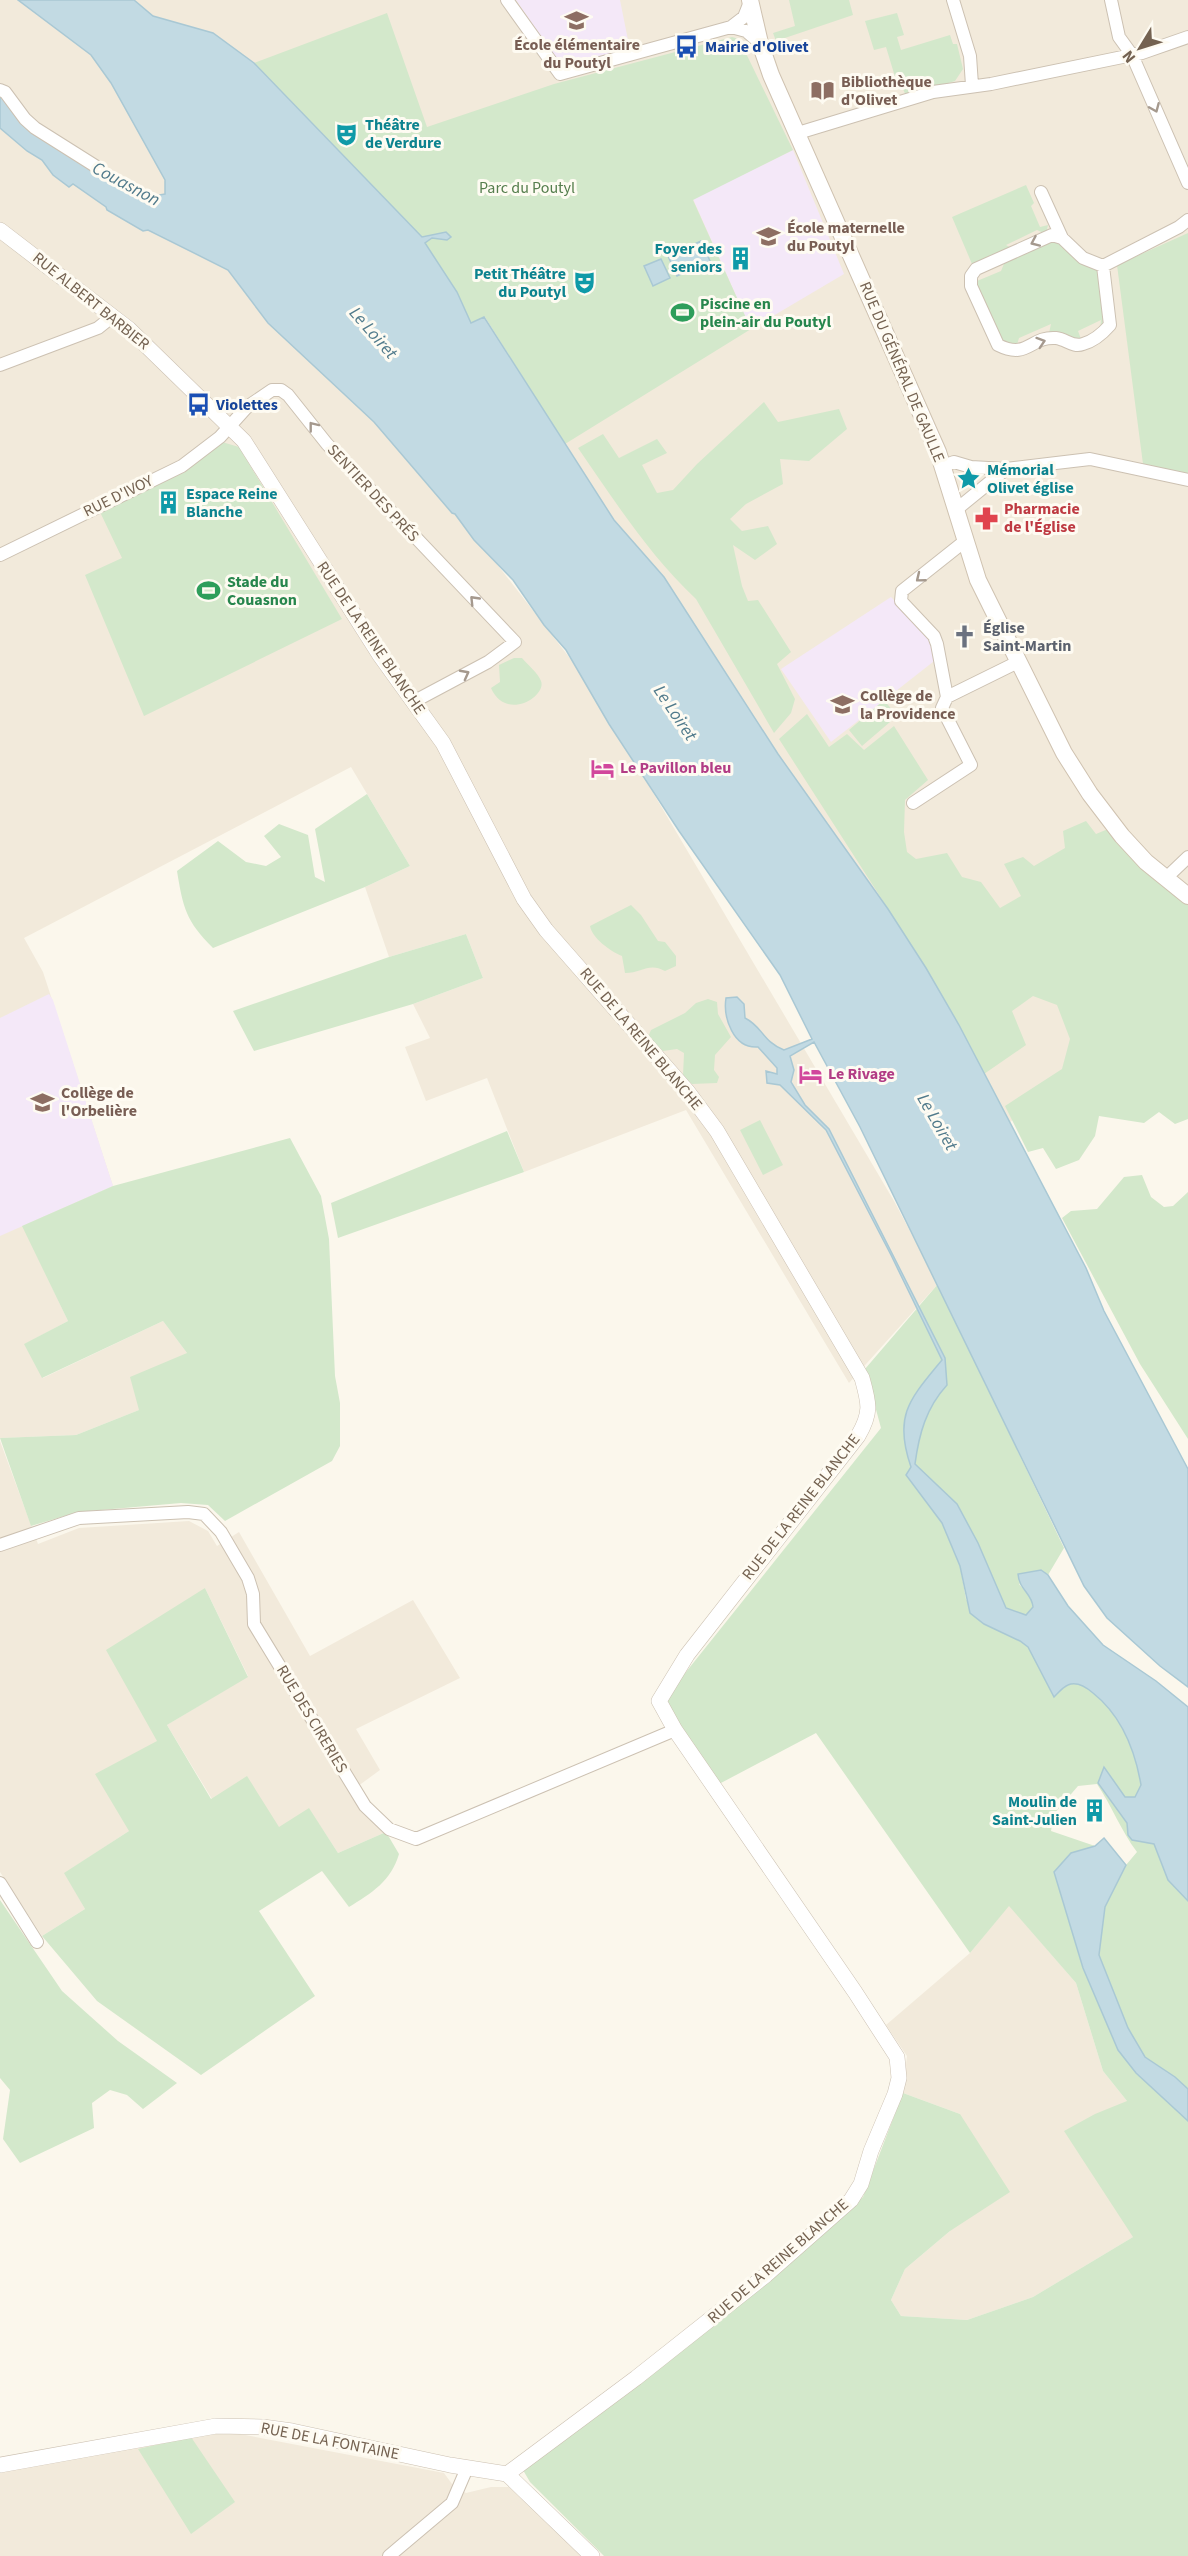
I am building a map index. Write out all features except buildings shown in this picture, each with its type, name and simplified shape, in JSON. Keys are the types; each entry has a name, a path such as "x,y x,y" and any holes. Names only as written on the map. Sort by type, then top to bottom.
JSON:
{"main road":[{"name":"RUE DU GÉNÉRAL DE GAULLE","path":"750,1 760,43 771,75 943,466 978,580 1018,662 1060,741 1064,753 1108,820 1146,862 1188,889"},
{"name":"RUE DU GÉNÉRAL DE GAULLE","path":"1167,876 1188,896"}],"street":[{"path":"507,0 560,74 731,27 744,17 750,1"},
{"path":"953,0 970,56 972,86"},
{"path":"1111,0 1119,36 1132,55 1188,183"},
{"path":"731,27 746,30 760,43"},
{"path":"798,133 933,92 991,84 1142,53 1188,37"},
{"path":"0,90 5,92 25,119 35,128 100,169"},
{"path":"1041,192 1062,238 1083,258 1103,266 1179,228 1188,220"},
{"name":"RUE ALBERT BARBIER","path":"0,230 113,316 230,426"},
{"path":"1062,238 1052,235 1038,240 976,269 971,276 971,286 998,345 1008,350 1020,351 1040,340 1057,338 1082,345 1103,333 1110,325 1103,266"},
{"path":"0,364 98,328 113,316"},
{"name":"SENTIER DES PRÉS","path":"230,426 247,407 272,390 281,390 288,395 327,444 515,642 488,662 413,702"},
{"name":"RUE D'IVOY","path":"0,555 182,466 220,437 230,426"},
{"name":"RUE DE LA REINE BLANCHE","path":"230,426 244,441 379,654 443,743 524,899 546,930 688,1092 717,1131 862,1378 870,1405 866,1422 858,1436 687,1655 661,1694 660,1707 897,2057 899,2078 895,2094 871,2151 861,2184 851,2200 754,2285 636,2378 507,2474"},
{"path":"943,466 954,462 971,467 1006,468 1090,459 1188,480"},
{"path":"957,509 1006,468"},
{"path":"913,803 972,765 942,708 947,697 938,644 934,636 901,600 903,591 965,541"},
{"path":"947,697 1018,662"},
{"path":"1167,876 1188,856"},
{"name":"RUE DES CIRERIES","path":"0,1545 79,1518 188,1512 204,1514 221,1532 248,1578 253,1594 254,1624 365,1806 389,1829 416,1839 675,1730"},
{"path":"0,1882 37,1942"},
{"name":"RUE DE LA FONTAINE","path":"0,2465 204,2428 237,2425 292,2431 467,2468 507,2474"},
{"path":"389,2556 452,2504 467,2468"},
{"path":"507,2474 592,2556"}],"shaded area":[{"path":"0,0 26,0 98,49 586,679 894,1201 938,1284 849,1383 686,1110 524,1172 487,1078 426,1101 405,1047 430,1038 413,1004 483,978 466,934 389,957 365,887 410,866 351,767 24,938 43,972 113,1186 23,1226 68,1321 25,1344 43,1378 163,1321 187,1353 139,1410 76,1435 0,1438"},
{"path":"134,0 1188,0 1188,992 1010,1122 959,1025 888,909 778,754 664,577 614,520 485,317 471,323 457,292 422,237 213,33 153,16"},
{"name":"École élémentaire du Poutyl","path":"516,0 620,0 630,50 572,64 563,64 555,57"},
{"name":"École maternelle du Poutyl","path":"793,150 844,274 751,329 693,199"},
{"name":"Collège de la Providence","path":"891,597 930,637 938,658 831,742 781,669"},
{"name":"Collège de l'Orbelière","path":"49,994 53,1000 113,1186 0,1236 0,1018"},
{"path":"0,1441 38,1544 79,1528 189,1521 208,1531 217,1546 239,1532 310,1656 413,1600 460,1678 356,1729 380,1770 350,1792 386,1832 338,1853 309,1809 279,1828 212,1799 167,1725 248,1676 205,1588 129,1831 65,1873 85,1909 42,1936 0,1872"},
{"path":"1009,1905 1076,1983 1103,2071 1188,2177 1188,2204 1033,2297 967,2320 901,2316 891,2300 905,2269 950,2231 960,2114 903,2093 907,2056 886,2025 970,1953"},
{"path":"224,2431 444,2473 452,2484 466,2493 491,2487 514,2487 581,2556 0,2556 0,2471"}],"green space":[{"path":"789,0 849,0 853,15 776,41 773,33 795,26"},
{"name":"Parc du Poutyl","path":"387,13 427,127 554,84 732,37 739,39 793,150 693,200 751,329 565,444 485,317 471,323 457,292 424,243 432,238 446,240 431,235 422,237 254,63"},
{"path":"897,13 904,35 897,37 901,50 950,35 953,44 957,44 963,69 955,81 906,96 903,89 899,90 886,47 874,50 865,21"},
{"path":"1026,185 1034,203 1031,206 1040,227 1048,225 1046,234 1037,230 1006,245 1015,250 976,265 972,264 952,217"},
{"path":"1188,233 1188,474 1143,464 1117,265"},
{"path":"1051,240 1101,270 1107,325 1100,331 1101,320 1078,331 1081,339 1049,333 1051,324 1019,338 1016,348 1001,342 973,281 980,271 977,281 1001,271 1006,259"},
{"path":"764,402 778,422 839,409 847,429 809,461 780,459 783,484 746,504 730,519 742,531 768,526 777,544 755,560 733,545 742,586 748,601 758,600 791,652 777,664 795,699 791,713 774,733 696,599 648,546 578,448 603,434 619,458 657,439 667,453 642,465 657,493 673,490 697,464"},
{"name":"Stade du Couasnon","path":"222,442 239,447 342,619 144,716 85,575 122,558 100,512 185,472"},
{"path":"514,658 522,658 541,681 538,693 532,699 515,705 498,698 491,688 500,682 499,665"},
{"path":"884,700 897,716 862,746 849,730"},
{"path":"807,714 829,747 847,734 864,750 894,726 928,780 905,800 904,832 907,852 916,859 947,853 962,877 981,882 1000,908 1021,896 1004,864 1023,857 1034,866 1065,848 1063,831 1086,821 1096,834 1108,829 1188,902 1188,1119 1175,1124 1159,1112 1144,1123 1099,1116 1095,1136 1079,1160 1056,1169 1043,1148 1028,1152 1005,1106 1062,1069 1070,1039 1057,1005 1033,996 1012,1011 1026,1045 984,1074 926,968 779,739"},
{"path":"367,794 410,866 365,887 213,948 191,922 181,895 177,871 218,841 246,862 266,866 281,857 264,836 279,824 308,835 315,877 325,882 315,829"},
{"path":"631,905 641,915 658,941 665,942 676,956 676,966 665,971 650,968 625,973 622,956 607,947 591,931 590,926"},
{"path":"466,934 483,978 413,1004 254,1051 233,1011 389,957"},
{"path":"708,999 717,1002 718,1014 731,1037 715,1055 714,1070 719,1077 717,1083 692,1084 683,1076 684,1053 677,1049 663,1051 648,1037 651,1030 685,1013 696,1003"},
{"path":"760,1120 783,1165 763,1175 740,1130"},
{"path":"507,1131 524,1172 338,1238 331,1203"},
{"path":"290,1138 321,1196 329,1239 335,1376 340,1403 340,1446 332,1461 225,1521 208,1505 181,1503 78,1512 31,1526 0,1438 76,1435 139,1410 130,1377 187,1353 163,1321 42,1378 24,1344 68,1321 22,1226 113,1186"},
{"path":"1142,1175 1151,1197 1164,1207 1173,1206 1188,1192 1188,1439 1140,1364 1062,1218 1071,1211 1097,1209 1124,1177"},
{"path":"938,1284 1064,1548 1048,1575 1041,1570 1019,1584 1032,1599 1033,1607 1026,1615 1006,1608 978,1543 907,1475 942,1523 960,1566 966,1599 984,1624 1028,1647 1054,1696 1067,1686 1080,1685 1097,1696 1121,1725 1136,1760 1141,1785 1135,1797 1125,1797 1098,1783 1127,1823 1132,1840 1154,1844 1168,1880 1188,1901 1188,2089 1175,2077 1145,2057 1128,2028 1099,1955 1105,1907 1126,1865 1137,1852 1097,1784 1078,1786 1054,1814 1051,1831 1095,1846 1071,1853 1055,1872 1083,1968 1118,2050 1136,2073 1188,2121 1188,2556 604,2556 530,2482 523,2470 863,2197 903,2093 960,2114 1010,2192 950,2231 905,2269 891,2300 901,2316 967,2320 1033,2297 1133,2237 1064,2131 1095,2114 1127,2101 1103,2071 1076,1983 1009,1906 970,1953 816,1733 719,1784 662,1702 881,1428 865,1369"},
{"path":"205,1588 248,1677 167,1725 211,1799 247,1776 279,1827 309,1808 338,1853 386,1832 399,1854 386,1879 349,1907 322,1871 259,1911 315,1996 201,2075 97,2001 42,1936 85,1909 64,1873 129,1831 95,1774 157,1741 106,1650"},
{"path":"0,1900 62,1991 118,2041 177,2083 143,2109 127,2095 110,2090 92,2103 94,2128 20,2163 3,2139 10,2090 0,2078"},
{"path":"191,2437 235,2502 191,2534 138,2449"}],"water":[{"name":"Le Loiret","path":"18,0 134,0 153,16 213,33 254,63 422,237 446,232 451,237 447,240 432,238 425,243 457,292 471,323 484,317 614,520 664,577 778,754 888,909 926,968 959,1025 1086,1268 1104,1311 1188,1469 1188,1687 1160,1666 1107,1618 1084,1586 860,1127 814,1042 790,1056 794,1070 791,1082 805,1105 829,1129 945,1358 947,1385 929,1412 919,1442 915,1464 957,1504 978,1543 1006,1608 1026,1615 1033,1607 1018,1574 1041,1570 1048,1575 1068,1606 1103,1645 1156,1681 1188,1707 1188,1901 1168,1880 1154,1844 1132,1840 1128,1835 1127,1823 1098,1783 1104,1767 1125,1797 1135,1797 1141,1785 1126,1734 1112,1712 1081,1685 1068,1685 1054,1697 1028,1647 984,1624 970,1613 960,1566 942,1523 906,1475 911,1467 906,1449 904,1421 913,1397 942,1360 826,1130 780,1085 767,1083 766,1071 777,1074 777,1068 758,1047 742,1043 728,1022 726,998 737,997 744,1004 745,1018 771,1042 784,1050 812,1039 780,975 679,831 609,724 566,650 544,625 513,580 474,540 455,514 374,422 268,323 228,270 148,230 143,231 107,210 73,184 69,187 53,175 42,160 27,151 0,128 0,93 71,152 129,193 142,197 165,194 165,180 111,83 91,55"},
{"path":"701,241 710,261 677,276 668,256"},
{"path":"661,259 670,278 653,286 644,266"},
{"path":"1104,1838 1126,1865 1105,1907 1099,1955 1128,2028 1145,2057 1175,2077 1188,2089 1188,2121 1136,2073 1118,2050 1083,1968 1054,1872 1071,1853 1095,1846"}],"place":[{"name":"École élémentaire du Poutyl","path":"577,20"},
{"name":"Mairie d'Olivet","path":"687,47"},
{"name":"Bibliothèque d'Olivet","path":"823,91"},
{"name":"Théâtre de Verdure","path":"347,134"},
{"name":"École maternelle du Poutyl","path":"769,237"},
{"name":"Foyer des seniors","path":"740,258"},
{"name":"Petit Théâtre du Poutyl","path":"584,283"},
{"name":"Piscine en plein-air du Poutyl","path":"682,313"},
{"name":"Violettes","path":"198,405"},
{"name":"Mémorial Olivet église","path":"969,479"},
{"name":"Espace Reine Blanche","path":"168,503"},
{"name":"Pharmacie de l'Église","path":"986,518"},
{"name":"Stade du Couasnon","path":"209,591"},
{"name":"Église Saint-Martin","path":"965,637"},
{"name":"Collège de la Providence","path":"842,705"},
{"name":"Le Pavillon bleu","path":"602,768"},
{"name":"Le Rivage","path":"810,1074"},
{"name":"Collège de l'Orbelière","path":"43,1102"},
{"name":"Moulin de Saint-Julien","path":"1095,1811"}],"water label":[{"name":"Couasnon","path":"126,184"}]}
